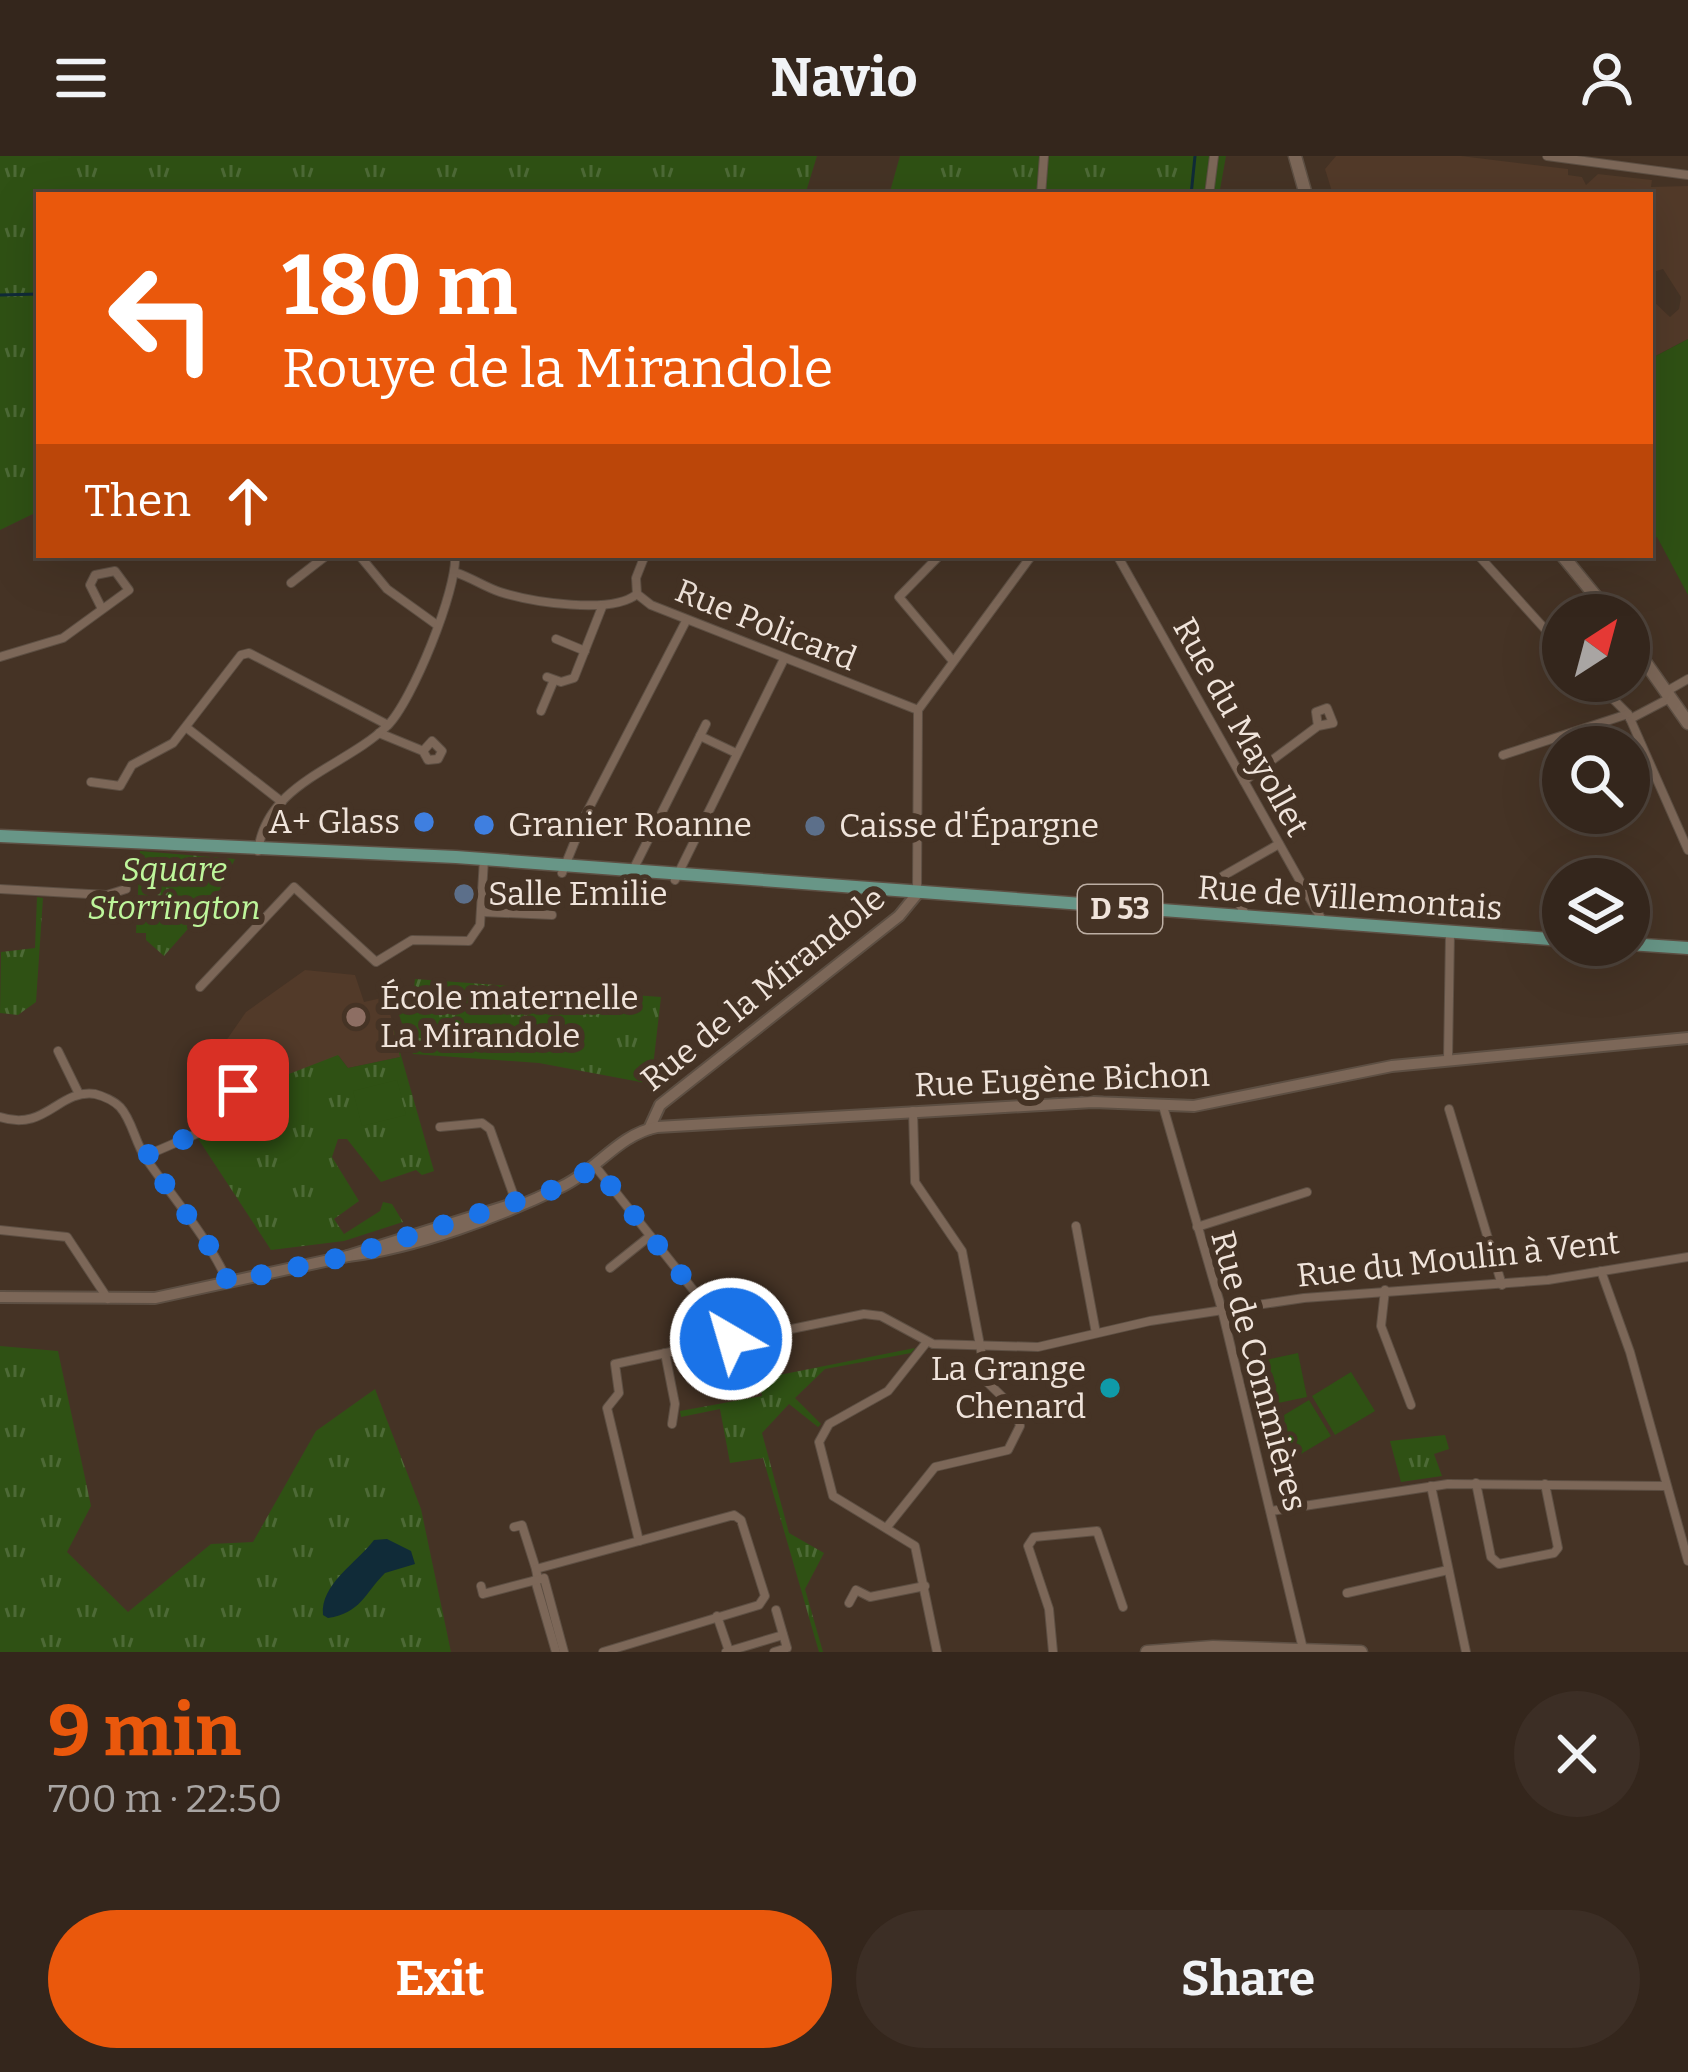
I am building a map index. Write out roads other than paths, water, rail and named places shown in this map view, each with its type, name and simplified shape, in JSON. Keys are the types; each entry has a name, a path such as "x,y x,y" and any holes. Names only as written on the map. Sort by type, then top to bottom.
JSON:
{"main road":[{"path":"1295,156 1305,192"},
{"path":"1564,558 1594,594"},
{"path":"1650,667 1688,723"},
{"name":"D 53","path":"0,832 917,894"},
{"name":"Rue de Villemontais","path":"917,894 1542,939"},
{"path":"1650,945 1688,948"},
{"path":"1148,1652 1361,1652"}],"street":[{"path":"1041,192 1044,156"},
{"path":"1209,192 1214,156"},
{"path":"1546,156 1688,176"},
{"path":"291,583 323,558"},
{"path":"361,558 387,589 437,625"},
{"path":"258,849 272,812 282,802 388,725 437,625 457,573 455,558"},
{"name":"Rue Policard","path":"644,558 637,594 686,621 918,710"},
{"path":"937,558 899,597 952,660"},
{"path":"917,894 918,710 1030,558"},
{"name":"Rue du Mayollet","path":"1119,558 1323,923"},
{"path":"1481,558 1542,626"},
{"path":"0,657 63,638 129,590 115,571 95,574 90,585 102,608"},
{"path":"457,573 502,592 602,608 627,602 637,594"},
{"path":"542,711 551,679 574,678 602,608"},
{"path":"563,869 686,621"},
{"path":"556,639 585,651"},
{"path":"91,782 120,786 132,765 173,743 241,655 249,653 388,725"},
{"path":"676,877 784,659"},
{"path":"1503,755 1629,716 1688,679"},
{"path":"1615,702 1629,716 1688,850"},
{"path":"630,874 706,724"},
{"path":"1244,782 1318,726"},
{"path":"188,728 248,770 282,802"},
{"path":"378,732 423,751"},
{"path":"700,736 736,753"},
{"path":"1246,917 1223,876 1279,844"},
{"path":"200,987 294,887 379,963 412,940 470,941 482,912 484,863"},
{"path":"0,890 106,896 126,890"},
{"name":"Rue de la Mirandole","path":"649,1129 660,1106 898,916 917,894"},
{"path":"482,912 552,915"},
{"path":"1448,1060 1450,933"},
{"name":"Rue Eugène Bichon","path":"649,1129 1093,1102 1163,1106 1230,1102 1448,1060 1688,1038"},
{"path":"58,1051 79,1094"},
{"path":"145,1156 203,1131 242,1085"},
{"path":"0,1117 34,1120 79,1094 96,1094 118,1105 145,1156 217,1257 228,1282"},
{"name":"Rue de Commières","path":"1163,1106 1222,1310 1303,1649"},
{"path":"1449,1109 1502,1285"},
{"path":"887,1527 935,1467 1002,1452 1017,1441 1016,1410 992,1390 962,1251 915,1182 913,1111"},
{"path":"440,1126 482,1123 490,1129 516,1203"},
{"path":"0,1297 154,1298 348,1256 564,1186 625,1138 649,1129"},
{"path":"595,1166 746,1352 759,1345 762,1335"},
{"path":"1197,1227 1307,1192"},
{"path":"1076,1226 1096,1333"},
{"path":"0,1230 67,1237 109,1300"},
{"path":"610,1268 650,1236"},
{"name":"Rue du Moulin à Vent","path":"926,1343 1049,1345 1222,1310 1385,1290 1502,1285 1688,1257"},
{"path":"1601,1271 1630,1352 1688,1561"},
{"path":"1385,1290 1382,1326 1411,1406"},
{"path":"762,1335 873,1314 926,1343 888,1391 835,1419 820,1437 833,1496 915,1546 937,1652"},
{"path":"639,1541 608,1408 619,1393 615,1364 732,1335 748,1321 762,1335"},
{"path":"665,1353 674,1404 672,1424"},
{"path":"1476,1484 1491,1557 1499,1564 1554,1553 1558,1548 1545,1484"},
{"path":"1271,1511 1431,1486 1664,1486"},
{"path":"1431,1486 1466,1652"},
{"path":"481,1586 483,1594 639,1541 734,1515 741,1520 765,1596 759,1605 603,1652"},
{"path":"514,1527 522,1525 560,1652"},
{"path":"1053,1652 1048,1609 1028,1546 1034,1537 1097,1531 1123,1607"},
{"path":"1347,1593 1448,1570"},
{"path":"849,1603 856,1590 870,1597 925,1586"},
{"path":"774,1652 787,1648 776,1610"},
{"path":"718,1616 728,1652 783,1635"}],"water":[{"path":"387,1539 411,1551 415,1564 385,1573 348,1612 323,1615 327,1593 341,1574 374,1540"}],"waterway":[{"path":"1191,192 1195,156"},
{"path":"0,295 36,294"}],"place":[{"name":"A+ Glass","path":"424,822"},
{"name":"Granier Roanne","path":"484,825"},
{"name":"Caisse d'Épargne","path":"815,826"},
{"name":"Salle Emilie","path":"464,894"},
{"name":"École maternelle La Mirandole","path":"356,1017"},
{"name":"La Grange Chenard","path":"1110,1388"}],"park label":[{"name":"Square Storrington","path":"174,889"}]}
